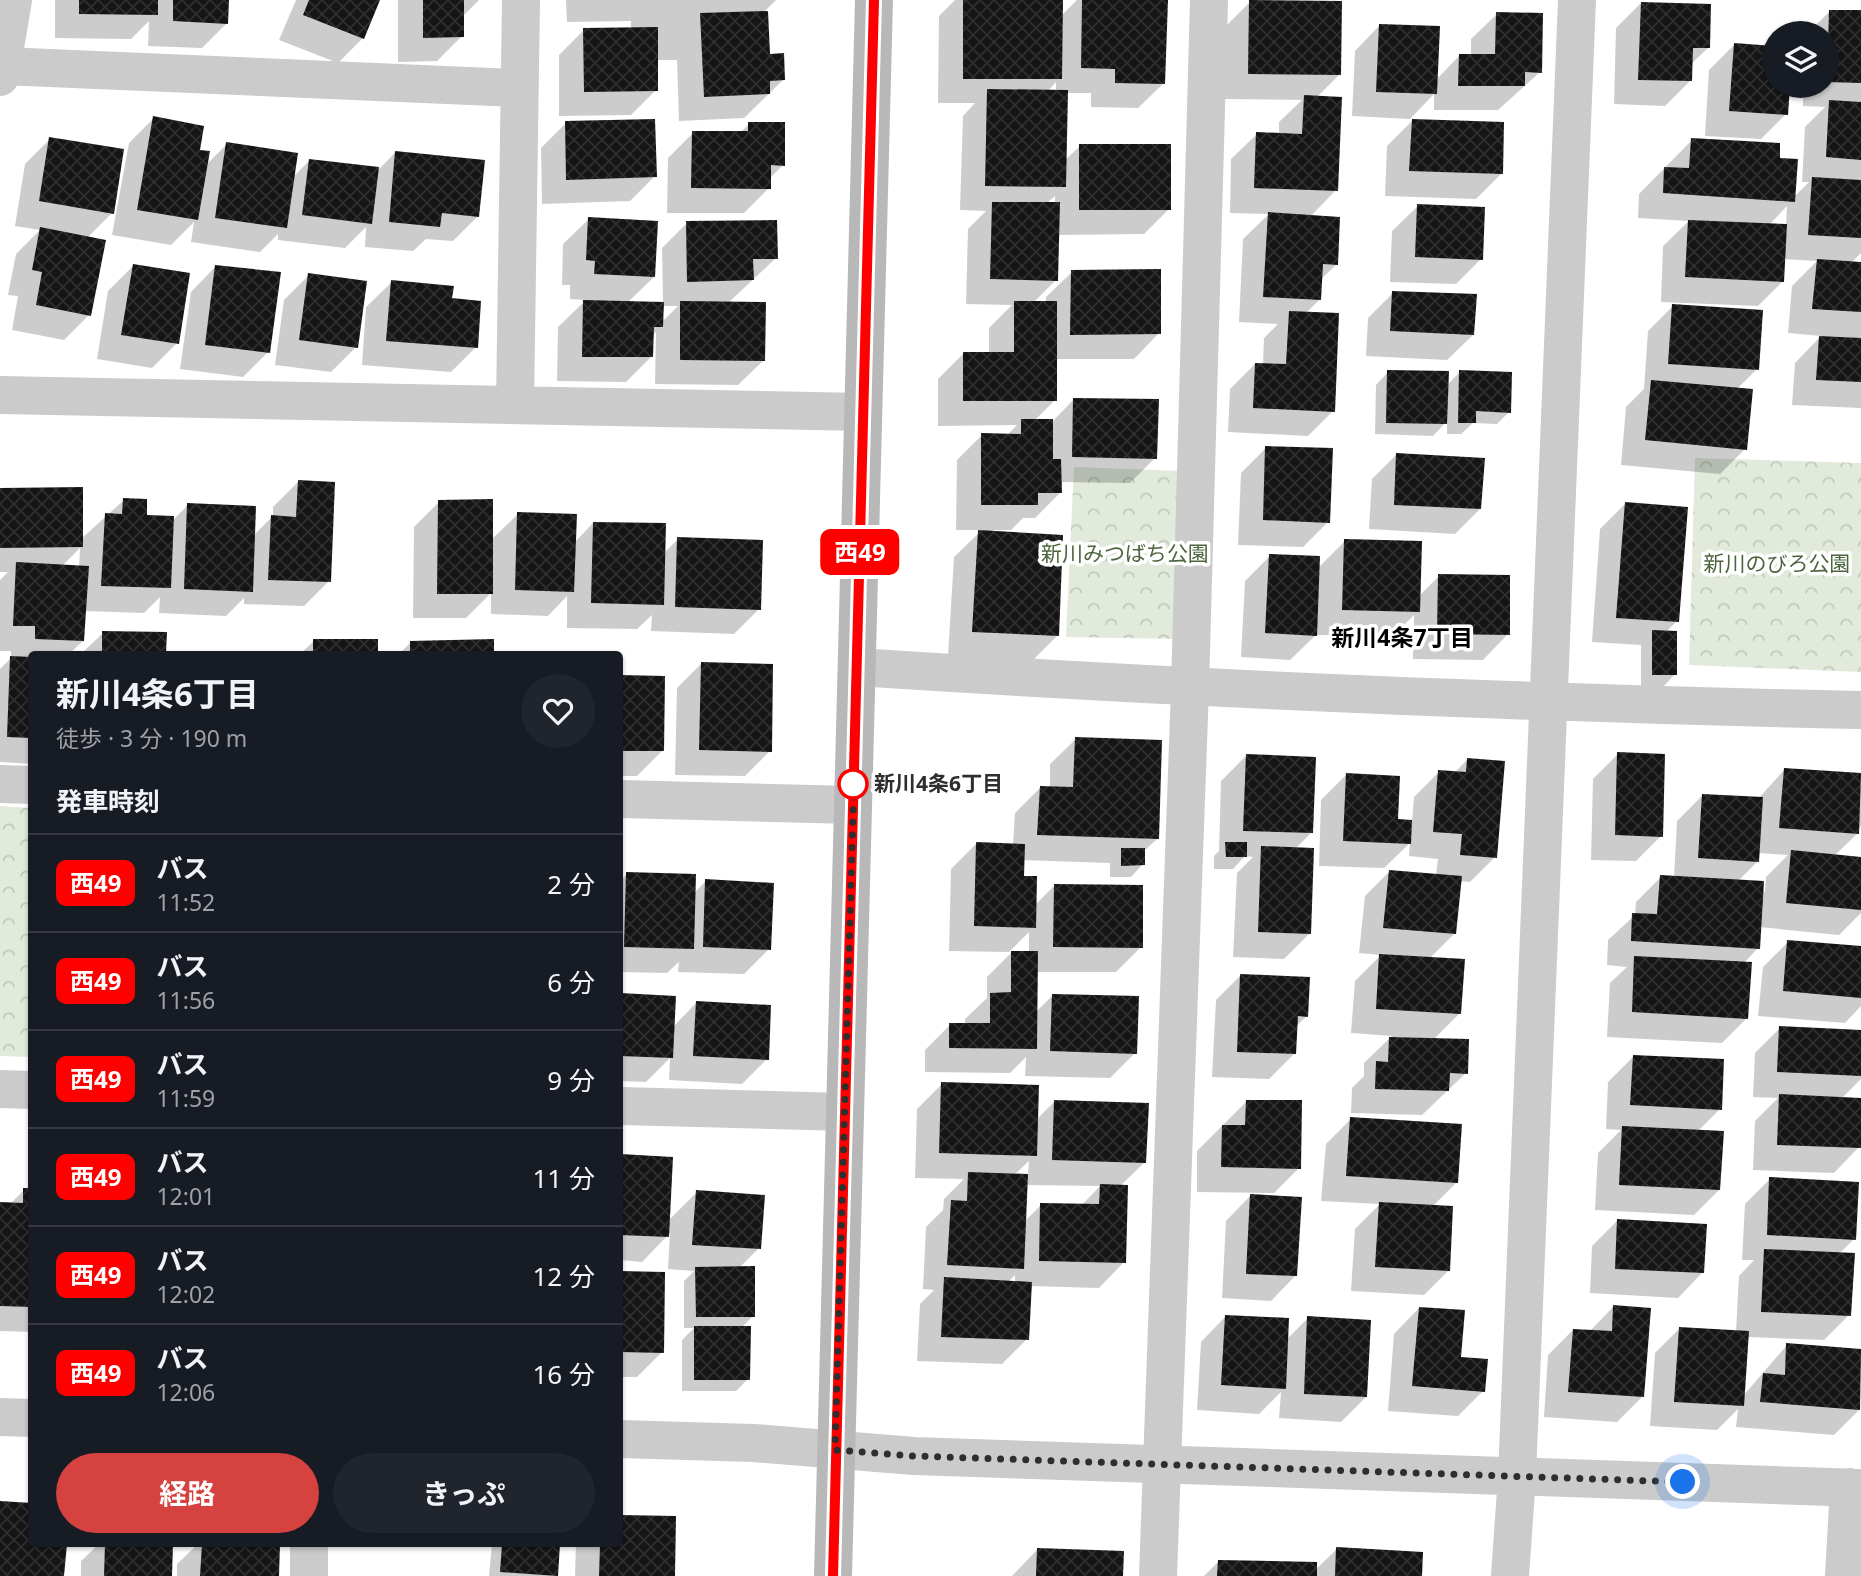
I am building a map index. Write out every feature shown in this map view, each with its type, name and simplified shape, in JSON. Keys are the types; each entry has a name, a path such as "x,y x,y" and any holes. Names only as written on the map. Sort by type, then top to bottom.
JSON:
{"street":[{"path":"12,0 1,72 518,88"},
{"path":"515,405 521,0"},
{"path":"833,1576 874,0"},
{"path":"1158,1576 1190,688 1209,0"},
{"path":"1510,1576 1517,1476 1577,0"},
{"path":"0,395 863,412"},
{"path":"857,667 1190,688 1548,703 1861,710"},
{"path":"0,784 28,785"},
{"path":"623,799 853,805"},
{"path":"0,1089 28,1090"},
{"path":"623,1106 845,1112"},
{"path":"0,1417 28,1418"},
{"path":"623,1439 754,1443 914,1456 1855,1488 1844,1576"},
{"path":"309,1547 309,1576"}],"green space":[{"name":"新川のびろ公園","path":"1695,458 1861,463 1861,672 1689,665"},
{"name":"新川みつばち公園","path":"1074,467 1181,471 1178,639 1066,637"},
{"path":"0,806 28,808 28,1057 0,1056"}],"building":[{"path":"79,0 158,0 158,15 79,14"},
{"path":"173,0 229,0 228,24 173,21"},
{"path":"309,0 380,0 364,39 303,15"},
{"path":"423,0 464,0 464,37 423,38"},
{"path":"963,0 1063,0 1062,79 963,79"},
{"path":"1082,0 1168,0 1165,84 1115,83 1115,69 1081,68"},
{"path":"1249,0 1342,1 1341,75 1248,74"},
{"path":"1641,2 1711,4 1710,48 1693,48 1692,81 1638,80"},
{"path":"1829,10 1861,10 1861,83 1839,82 1839,21 1829,21"},
{"path":"768,11 770,54 784,53 785,80 770,81 770,94 704,97 700,13"},
{"path":"1496,12 1543,13 1542,73 1525,72 1525,86 1458,86 1459,54 1495,54"},
{"path":"1379,24 1440,26 1437,94 1376,92"},
{"path":"658,27 658,91 584,92 583,28"},
{"path":"1734,43 1762,45 1762,98 1789,98 1788,115 1729,111"},
{"path":"987,89 1068,90 1066,187 985,186"},
{"path":"1304,95 1342,97 1338,191 1254,188 1256,132 1302,134"},
{"path":"1829,100 1861,102 1861,160 1826,157"},
{"path":"153,116 204,126 200,150 210,151 198,220 137,210"},
{"path":"655,119 657,177 566,180 565,121"},
{"path":"1412,119 1504,122 1503,174 1409,171"},
{"path":"748,122 785,122 785,166 771,165 771,189 691,188 692,131 748,131"},
{"path":"49,137 124,149 114,214 39,201"},
{"path":"1691,138 1780,143 1780,158 1798,159 1795,202 1663,193 1664,167 1689,168"},
{"path":"226,142 298,153 287,228 215,218"},
{"path":"1079,144 1171,144 1171,210 1079,210"},
{"path":"395,151 485,160 479,217 442,213 440,227 389,222"},
{"path":"309,159 379,167 372,224 302,215"},
{"path":"1812,177 1861,180 1861,238 1808,235"},
{"path":"992,202 1060,202 1058,281 990,279"},
{"path":"1417,204 1485,207 1483,260 1415,257"},
{"path":"1268,212 1340,217 1338,265 1323,264 1321,300 1263,297"},
{"path":"588,217 658,221 655,277 594,274 595,261 586,260"},
{"path":"777,220 778,259 753,259 754,280 687,282 686,221"},
{"path":"1688,220 1787,224 1784,282 1685,277"},
{"path":"40,227 106,240 91,316 36,305 42,272 32,270"},
{"path":"1817,259 1861,262 1861,312 1812,309"},
{"path":"133,264 190,273 179,344 121,335"},
{"path":"215,265 281,272 270,353 205,345"},
{"path":"1161,269 1161,334 1070,335 1071,270"},
{"path":"308,273 367,281 358,348 299,340"},
{"path":"391,280 454,286 452,298 481,301 478,348 386,341"},
{"path":"1392,291 1477,294 1474,335 1390,331"},
{"path":"583,300 664,302 663,327 654,327 653,357 582,357"},
{"path":"680,301 766,302 765,361 680,360"},
{"path":"1014,301 1057,301 1057,401 963,401 963,352 1014,352"},
{"path":"1672,304 1763,310 1759,370 1668,364"},
{"path":"1289,311 1339,313 1335,412 1253,408 1255,363 1286,364"},
{"path":"1819,336 1861,338 1861,382 1816,380"},
{"path":"1387,370 1449,371 1447,424 1386,423"},
{"path":"1459,370 1512,372 1511,413 1476,411 1476,423 1458,423"},
{"path":"1651,380 1753,389 1747,450 1645,440"},
{"path":"1073,398 1159,399 1157,459 1072,457"},
{"path":"1021,419 1053,419 1053,459 1061,459 1062,493 1038,493 1038,505 981,505 981,433 1021,434"},
{"path":"1265,446 1333,448 1330,523 1263,520"},
{"path":"1396,453 1485,458 1481,509 1394,505"},
{"path":"298,480 335,482 331,582 268,580 271,515 296,517"},
{"path":"83,487 83,547 0,548 0,488"},
{"path":"123,498 147,499 147,515 174,516 171,588 101,586 105,513 122,514"},
{"path":"493,499 493,594 437,594 438,500"},
{"path":"1625,502 1688,507 1679,622 1616,618"},
{"path":"187,503 256,506 253,592 184,589"},
{"path":"517,512 577,514 574,592 515,590"},
{"path":"593,522 666,523 664,605 591,603"},
{"path":"978,530 1063,535 1059,636 972,632"},
{"path":"677,537 763,540 761,610 675,607"},
{"path":"1344,539 1422,541 1420,612 1342,610"},
{"path":"1269,554 1320,556 1317,636 1265,633"},
{"path":"16,562 89,566 84,641 35,639 35,626 13,626"},
{"path":"1438,574 1510,575 1510,635 1437,634"},
{"path":"1652,630 1677,631 1677,675 1652,675"},
{"path":"102,631 167,632 166,651 102,651"},
{"path":"313,639 378,639 378,651 313,651"},
{"path":"494,639 494,651 410,651 410,641"},
{"path":"10,656 28,657 28,738 7,737"},
{"path":"701,662 773,664 772,752 699,750"},
{"path":"623,675 665,676 664,751 623,751"},
{"path":"1075,737 1162,740 1159,839 1037,835 1040,786 1073,787"},
{"path":"1617,752 1665,754 1663,837 1615,835"},
{"path":"1246,754 1316,757 1313,833 1243,831"},
{"path":"1467,758 1505,761 1497,858 1460,855 1462,834 1433,832 1438,770 1466,772"},
{"path":"1784,768 1861,773 1859,834 1779,828"},
{"path":"1346,773 1400,776 1398,819 1412,820 1411,844 1343,841"},
{"path":"1702,794 1763,797 1759,862 1698,858"},
{"path":"976,842 1025,844 1024,876 1037,876 1036,928 974,926"},
{"path":"1225,842 1247,842 1247,857 1226,857"},
{"path":"1261,846 1314,848 1311,934 1258,932"},
{"path":"1121,848 1145,848 1145,865 1121,866"},
{"path":"1791,850 1861,857 1861,910 1786,903"},
{"path":"1389,870 1462,876 1456,934 1383,928"},
{"path":"626,872 696,874 694,949 624,947"},
{"path":"1660,875 1764,881 1760,949 1631,941 1632,913 1657,914"},
{"path":"705,879 774,883 771,950 703,947"},
{"path":"1054,884 1143,885 1143,948 1053,947"},
{"path":"1787,940 1861,946 1861,998 1783,991"},
{"path":"1011,951 1038,951 1037,1049 949,1048 949,1023 990,1023 990,993 1011,992"},
{"path":"1379,954 1465,959 1461,1014 1376,1009"},
{"path":"1634,956 1752,962 1748,1019 1632,1012"},
{"path":"1240,974 1310,977 1308,1017 1298,1016 1296,1054 1237,1052"},
{"path":"623,993 676,996 673,1058 623,1056"},
{"path":"1052,994 1139,996 1137,1054 1050,1051"},
{"path":"696,1001 771,1005 769,1060 693,1056"},
{"path":"1779,1026 1861,1030 1861,1076 1777,1072"},
{"path":"1389,1037 1469,1039 1468,1074 1450,1073 1449,1091 1375,1089 1376,1061 1388,1062"},
{"path":"1633,1055 1724,1059 1722,1110 1630,1105"},
{"path":"941,1082 1039,1085 1037,1156 939,1153"},
{"path":"1779,1094 1861,1098 1861,1148 1777,1145"},
{"path":"1054,1100 1149,1103 1146,1163 1052,1160"},
{"path":"1246,1100 1302,1100 1301,1169 1221,1167 1222,1125 1245,1125"},
{"path":"1350,1117 1462,1124 1458,1183 1346,1176"},
{"path":"1622,1126 1724,1131 1720,1190 1619,1185"},
{"path":"623,1154 673,1157 669,1237 623,1235"},
{"path":"968,1172 1028,1174 1024,1269 947,1265 951,1200 967,1201"},
{"path":"1769,1177 1859,1182 1856,1240 1767,1235"},
{"path":"1100,1184 1128,1185 1126,1263 1039,1261 1040,1203 1099,1204"},
{"path":"23,1188 28,1188 28,1307 0,1306 0,1202 23,1203"},
{"path":"696,1190 765,1195 761,1249 692,1245"},
{"path":"1250,1194 1302,1197 1297,1276 1246,1274"},
{"path":"1379,1202 1453,1206 1450,1271 1375,1267"},
{"path":"1617,1219 1707,1224 1704,1273 1615,1269"},
{"path":"1764,1249 1855,1253 1851,1316 1761,1312"},
{"path":"755,1266 755,1317 696,1317 695,1267"},
{"path":"623,1271 665,1272 664,1353 623,1352"},
{"path":"944,1277 1032,1282 1029,1340 941,1337"},
{"path":"1613,1305 1651,1308 1644,1397 1568,1392 1573,1329 1612,1331"},
{"path":"1419,1307 1465,1310 1461,1357 1488,1359 1485,1392 1412,1386"},
{"path":"1225,1315 1289,1318 1286,1389 1221,1385"},
{"path":"1307,1316 1371,1320 1367,1397 1304,1394"},
{"path":"694,1326 751,1326 750,1380 694,1380"},
{"path":"1679,1327 1749,1331 1744,1406 1674,1402"},
{"path":"1786,1343 1861,1349 1860,1410 1760,1402 1763,1373 1785,1375"},
{"path":"0,1501 28,1503 28,1547 67,1547 64,1576 0,1576"},
{"path":"623,1515 676,1516 675,1576 599,1576 600,1547 623,1547"},
{"path":"105,1547 173,1547 172,1576 104,1576"},
{"path":"202,1547 280,1547 279,1576 200,1576"},
{"path":"502,1547 560,1547 558,1576 500,1572"},
{"path":"1336,1547 1423,1552 1422,1576 1335,1576"},
{"path":"1037,1548 1124,1551 1123,1576 1036,1576"},
{"path":"1218,1560 1317,1562 1317,1576 1217,1576"}],"bus line":[{"name":"西49","path":"833,1576 874,0"}],"place":[{"name":"新川4条6丁目","path":"853,784"}],"district":[{"name":"新川4条7丁目","path":"1402,638"}],"route":[{"path":"853,784 854,778 835,1450 914,1456 1683,1482"}]}
